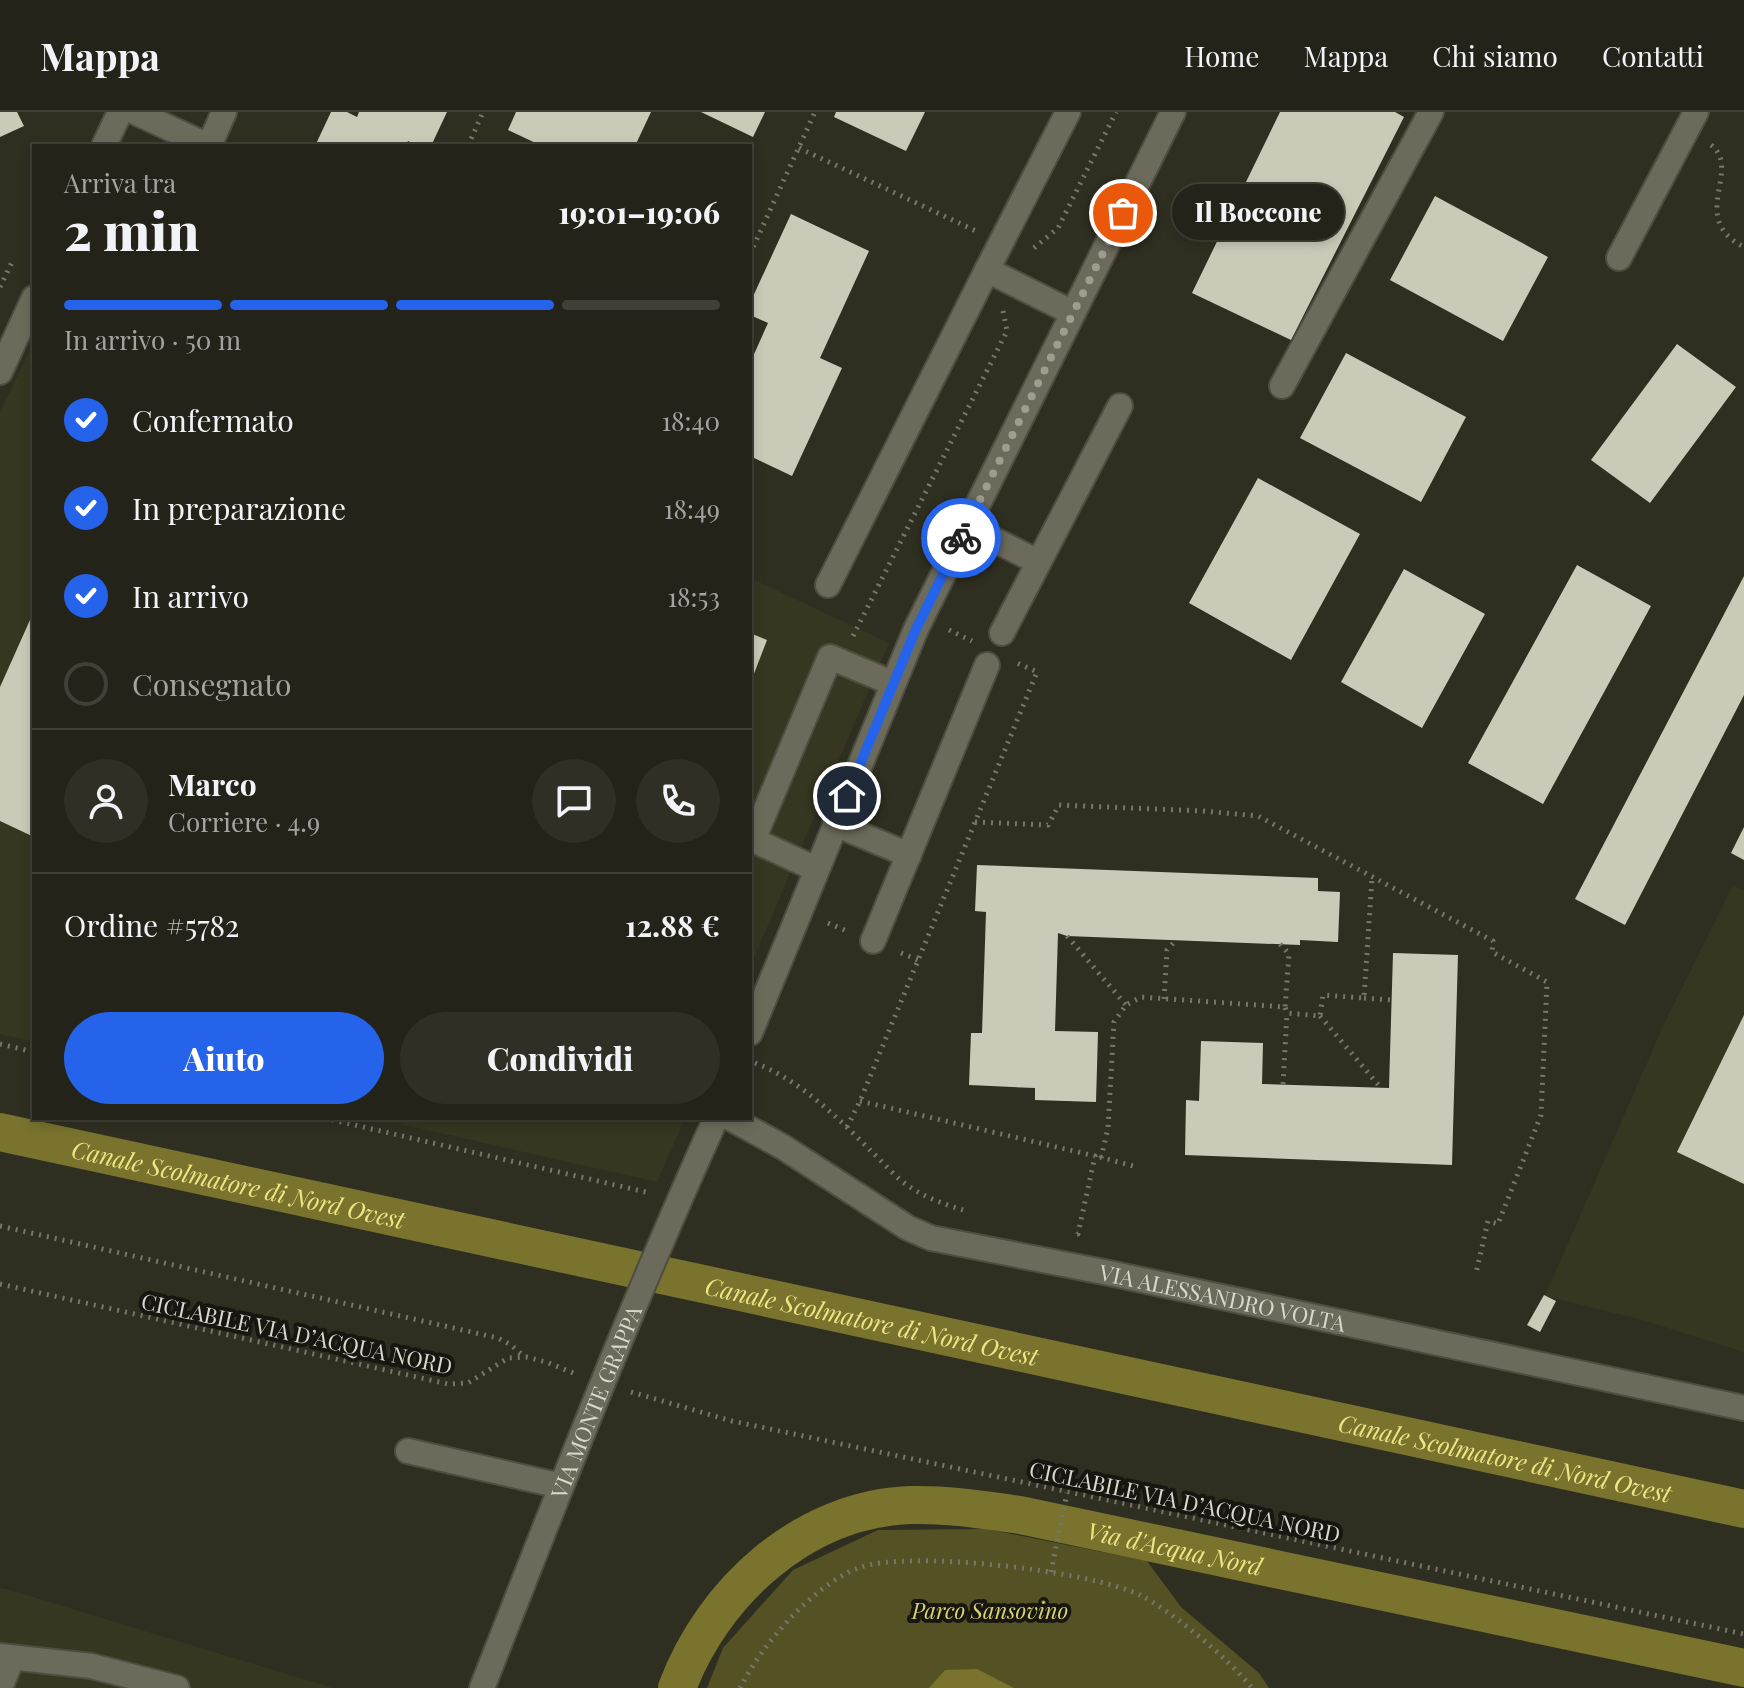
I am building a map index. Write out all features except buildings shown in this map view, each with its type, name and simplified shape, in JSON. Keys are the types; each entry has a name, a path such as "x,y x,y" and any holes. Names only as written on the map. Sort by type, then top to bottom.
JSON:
{"street":[{"path":"105,144 120,112"},
{"path":"135,112 204,144"},
{"path":"209,144 224,112"},
{"path":"828,585 1068,112"},
{"path":"752,1028 892,683 1173,112"},
{"path":"1619,258 1696,112"},
{"path":"1282,386 1424,115"},
{"path":"987,270 1073,313"},
{"path":"0,372 32,302"},
{"path":"1002,633 1120,406"},
{"path":"967,526 1038,562"},
{"path":"752,841 830,657 892,683"},
{"path":"873,941 987,665"},
{"path":"835,824 909,855"},
{"path":"752,843 816,869"},
{"name":"VIA MONTE GRAPPA","path":"482,1688 615,1351 715,1120"},
{"name":"VIA ALESSANDRO VOLTA","path":"734,1120 783,1147 908,1228 931,1238 1744,1408"},
{"path":"408,1451 561,1486"},
{"path":"0,1688 6,1657 91,1666 177,1688"}],"path":[{"path":"469,144 483,112"},
{"path":"752,250 815,112"},
{"path":"1029,257 1032,250 1058,228 1116,112"},
{"path":"1708,143 1716,149 1723,162 1716,200 1718,220 1729,237 1744,247"},
{"path":"799,148 987,237"},
{"path":"0,287 13,260"},
{"path":"840,662 1007,331 1003,310"},
{"path":"949,630 974,642"},
{"path":"847,1127 1037,672 1012,660"},
{"path":"975,822 1048,825 1059,805 1258,816 1493,941 1492,952 1547,982 1541,1115 1498,1224 1488,1221 1476,1273"},
{"path":"1364,998 1372,878"},
{"path":"1067,936 1126,1005"},
{"path":"1164,999 1167,950 1176,940"},
{"path":"1280,944 1289,954 1283,1084"},
{"path":"1320,1016 1323,995 1392,1000"},
{"path":"1064,1232 1078,1234 1108,1128 1114,1022 1126,1005 1141,997 1320,1016 1381,1088"},
{"path":"0,1044 32,1052"},
{"path":"752,1062 782,1076 847,1127 904,1183 934,1201 968,1212"},
{"path":"860,1101 1133,1166"},
{"path":"332,1120 674,1210"},
{"path":"0,1226 498,1338 526,1357 580,1375"},
{"name":"CICLABILE VIA D’ACQUA NORD","path":"0,1284 448,1384 468,1383 508,1358 526,1357"},
{"name":"CICLABILE VIA D’ACQUA NORD","path":"623,1390 732,1421 1744,1634"},
{"path":"1051,1572 1067,1493"},
{"path":"740,1688 752,1664 774,1636 810,1601 857,1569 886,1562 938,1561 1051,1572 1089,1579 1139,1595 1180,1622 1252,1688"}],"shaded area":[{"path":"32,346 32,1042 0,1034 0,412"},
{"path":"752,579 889,643 752,962"},
{"path":"1733,885 1744,891 1744,1352 1639,1319 1545,1296 1664,1024"},
{"path":"382,1120 684,1120 657,1182"},
{"path":"0,1588 10,1590 333,1688 0,1688"},
{"path":"977,1669 1014,1688 929,1688 945,1670"}],"green space":[{"name":"Parco Sansovino","path":"987,1529 1147,1561 1181,1607 1259,1673 1269,1688 707,1688 723,1648 793,1570 878,1530"}],"waterway":[{"name":"Canale Scolmatore di Nord Ovest","path":"0,1132 1744,1509"},
{"name":"Via d'Acqua Nord","path":"677,1688 693,1653 714,1619 738,1589 767,1562 799,1539 834,1522 871,1510 910,1505 951,1506 1020,1515 1744,1668"}],"way so far":[{"path":"961,538 1123,213"}],"place":[{"name":"Il Boccone","path":"1123,213"}],"route":[{"path":"847,796 892,683 961,538"}]}
